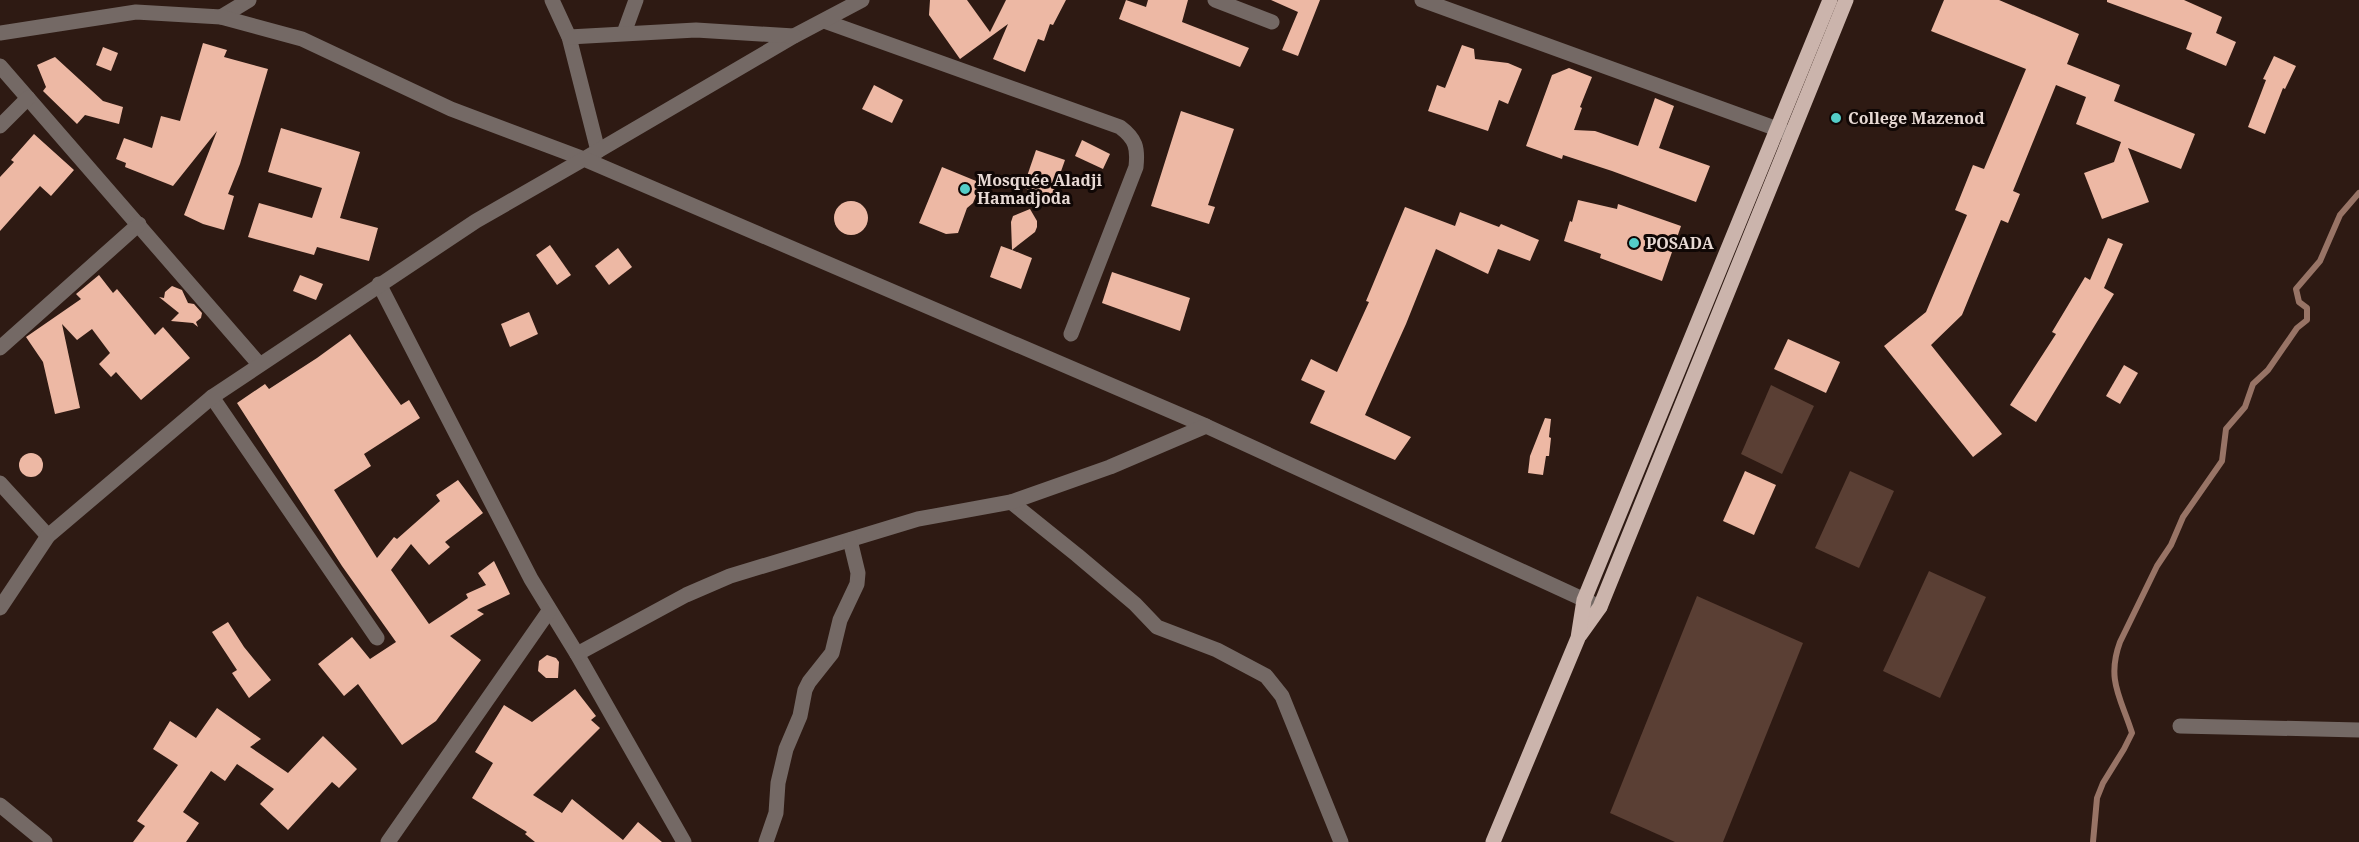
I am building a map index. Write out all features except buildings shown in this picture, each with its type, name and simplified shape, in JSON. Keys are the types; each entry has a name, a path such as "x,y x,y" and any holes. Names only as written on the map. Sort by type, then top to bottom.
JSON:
{"main road":[{"path":"1493,842 1578,638 1600,607 1784,131 1830,0"},
{"path":"1578,638 1584,600 1784,131 1846,0"}],"street":[{"path":"220,17 249,0"},
{"path":"552,0 569,37 591,155"},
{"path":"624,33 636,0"},
{"path":"0,608 48,536 212,397 476,221 639,129 794,36 862,0"},
{"path":"1215,0 1272,22"},
{"path":"1422,0 1784,131"},
{"path":"0,33 137,6 220,17 303,39 451,109 591,155 1206,426 1600,607"},
{"path":"824,21 1120,127 1131,136 1138,148 1136,167 1071,334"},
{"path":"569,37 696,30 794,36"},
{"path":"0,66 259,364"},
{"path":"0,126 28,98"},
{"path":"0,348 139,224"},
{"path":"379,284 531,579 577,654 684,842"},
{"path":"212,397 377,638"},
{"path":"577,654 706,586 918,519 1011,502 1110,467 1206,426"},
{"path":"0,483 48,536"},
{"path":"1011,502 1086,562 1135,604 1157,627 1217,650 1266,676 1282,696 1341,842"},
{"path":"766,842 776,813 778,783 786,749 801,716 805,690 808,682 832,653 840,620 857,584 858,573 850,540"},
{"path":"388,842 549,610"},
{"path":"2180,726 2359,730"},
{"path":"0,805 45,842"}],"shaded area":[{"path":"1771,385 1814,406 1782,474 1741,454"},
{"path":"1850,471 1894,491 1859,568 1815,548"},
{"path":"1929,571 1986,597 1940,698 1883,671"},
{"path":"1697,596 1803,643 1723,842 1675,842 1610,813"}],"waterway":[{"path":"2093,842 2097,798 2103,783 2132,733 2115,678 2114,667 2120,642 2157,566 2171,545 2183,517 2222,461 2226,429 2245,407 2253,384 2268,370 2297,328 2307,320 2307,308 2299,302 2296,289 2320,261 2340,215 2359,193"}],"place":[{"name":"College Mazenod","path":"1836,118"},
{"name":"Mosquée Aladji Hamadjoda","path":"965,189"},
{"name":"POSADA","path":"1634,243"}]}
